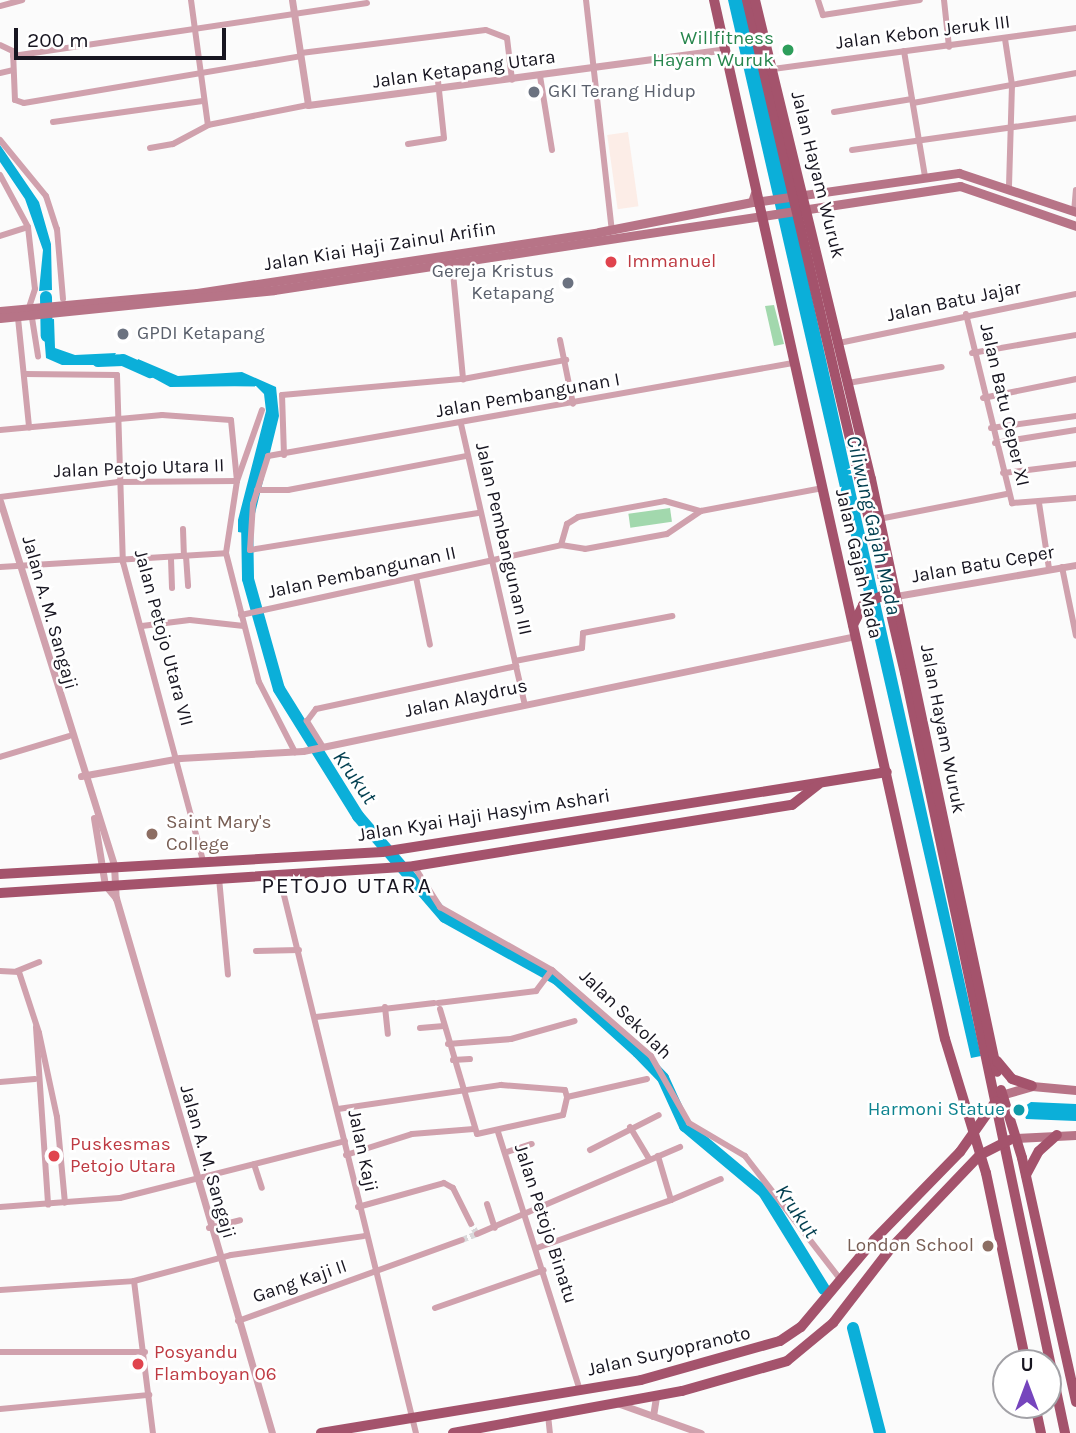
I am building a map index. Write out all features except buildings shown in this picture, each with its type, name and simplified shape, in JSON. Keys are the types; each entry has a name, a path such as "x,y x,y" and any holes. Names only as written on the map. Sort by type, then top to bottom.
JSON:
{"main road":[{"name":"Jalan Gajah Mada","path":"713,0 755,199 854,631 972,1135 986,1173 1023,1349"},
{"name":"Jalan Hayam Wuruk","path":"747,0 796,194 998,1098 1011,1139"},
{"name":"Jalan Hayam Wuruk","path":"755,0 773,69 796,194"},
{"name":"Jalan Kiai Haji Zainul Arifin","path":"363,272 709,217 755,199 772,199 959,173 1009,187 1072,211"},
{"path":"900,180 902,193"},
{"name":"Jalan Kiai Haji Zainul Arifin","path":"33,314 62,308 452,262 612,230 969,187 1076,226"},
{"name":"Jalan Hayam Wuruk","path":"799,207 839,343 879,519 887,597 993,1055 998,1098"},
{"path":"1063,221 1072,211"},
{"path":"0,312 33,314"},
{"path":"0,318 18,318 33,314"},
{"path":"854,631 865,603 887,597"},
{"name":"Jalan Kyai Haji Hasyim Ashari","path":"0,874 114,865 386,851 887,772"},
{"name":"Jalan Kyai Haji Hasyim Ashari","path":"0,893 409,867 792,804 822,782"},
{"path":"993,1055 1008,1076 1032,1086 1076,1090"},
{"path":"998,1098 1032,1086"},
{"name":"Jalan Suryopranoto","path":"321,1433 580,1391 760,1350 801,1327 972,1135 998,1098"},
{"path":"1026,1175 1039,1150 1057,1135"},
{"path":"980,1155 1011,1139 1076,1135"},
{"path":"1011,1139 1026,1175 1076,1402"},
{"path":"1011,1139 1065,1433"},
{"name":"Jalan Suryopranoto","path":"453,1433 505,1429 548,1415 656,1396 787,1361 835,1319 980,1155"},
{"path":"971,1167 986,1173"}],"street":[{"path":"0,6 22,0"},
{"path":"191,0 208,125"},
{"path":"292,0 308,105"},
{"path":"586,0 612,230"},
{"path":"818,0 823,15 920,0"},
{"path":"944,0 949,47"},
{"path":"13,56 367,3"},
{"name":"Jalan Kebon Jeruk III","path":"773,69 1076,28"},
{"path":"0,45 9,46 13,56 15,100 28,102 200,76 301,54 486,30 507,38 512,80"},
{"path":"1005,39 1012,85 1009,187"},
{"name":"Jalan Ketapang Utara","path":"150,148 173,144 208,125 308,105 439,91 725,49"},
{"path":"904,51 925,177"},
{"path":"0,73 13,70"},
{"path":"408,144 444,138 437,71"},
{"path":"834,113 1076,73"},
{"path":"540,76 552,150"},
{"path":"52,121 203,100"},
{"path":"852,150 1076,118"},
{"path":"0,140 46,196 57,229 62,308"},
{"path":"0,176 28,227 35,289 33,314 38,357"},
{"path":"1072,211 1076,190"},
{"path":"0,236 28,227"},
{"path":"452,262 463,379"},
{"name":"Jalan Batu Jajar","path":"839,343 966,314 1076,294"},
{"name":"Jalan Batu Ceper XI","path":"966,314 972,353 1007,494 1012,503 1039,503"},
{"path":"18,318 29,427"},
{"path":"972,353 1076,335"},
{"path":"560,340 573,404"},
{"path":"284,455 284,395 463,379 566,360"},
{"name":"Jalan Pembangunan I","path":"257,490 268,456 461,424 793,363"},
{"path":"848,383 942,367"},
{"name":"Jalan Petojo Utara VII","path":"24,374 116,374 123,562 180,758 203,861"},
{"path":"983,398 1076,379"},
{"path":"262,410 237,481 226,553 244,614 244,626 259,682 299,752"},
{"path":"0,430 183,414 231,420 237,481"},
{"path":"991,428 1076,416"},
{"name":"Jalan Pembangunan III","path":"461,424 489,562 524,702"},
{"path":"995,443 1076,430"},
{"path":"467,456 288,490 257,490 250,550 478,513"},
{"path":"1003,473 1076,464"},
{"name":"Jalan Petojo Utara II","path":"0,500 118,482 237,481"},
{"path":"561,545 567,524 578,517 665,501 701,512 823,488"},
{"path":"879,519 1007,494"},
{"path":"1049,568 1039,503 1076,498"},
{"name":"Jalan A. M. Sangaji","path":"0,500 81,776 114,865 116,898 209,1228 272,1433"},
{"name":"Jalan Pembangunan II","path":"244,614 561,545 586,549 667,534 701,512"},
{"path":"183,529 188,586"},
{"path":"0,567 123,562 226,553"},
{"path":"170,559 172,588"},
{"name":"Jalan Batu Ceper","path":"887,597 1076,565"},
{"path":"1062,567 1076,636"},
{"path":"416,577 430,645"},
{"name":"Jalan Pembangunan III","path":"516,663 582,648 583,633 672,616"},
{"path":"142,626 190,620 244,626"},
{"name":"Jalan Alaydrus","path":"81,776 180,758 299,752 321,748 854,631"},
{"path":"321,748 307,721 316,709 516,663"},
{"path":"0,757 69,736"},
{"name":"Jalan A. M. Sangaji","path":"93,814 105,885 116,898"},
{"name":"Jalan Sekolah","path":"409,867 440,907 551,972 651,1056 689,1123 745,1157 838,1283"},
{"name":"Jalan Kaji","path":"279,875 338,1109 373,1274 416,1433"},
{"path":"219,878 228,975"},
{"path":"256,951 299,950"},
{"path":"0,971 17,971 39,962"},
{"path":"17,971 36,1027 57,1117 65,1203"},
{"path":"316,1017 533,992 551,972"},
{"path":"437,1005 474,1129"},
{"path":"385,1007 388,1034"},
{"path":"448,1044 511,1039 575,1021"},
{"path":"420,1028 444,1026"},
{"path":"36,1027 35,1079 48,1205"},
{"path":"453,1060 470,1059"},
{"path":"0,1082 35,1079"},
{"path":"567,1097 647,1079"},
{"path":"338,1109 462,1090 517,1086 565,1090 567,1097 564,1115 498,1132"},
{"path":"590,1150 659,1115"},
{"path":"630,1128 649,1159"},
{"name":"Jalan Petojo Binatu","path":"346,1156 411,1134 474,1129 484,1135 498,1132 527,1215 580,1391"},
{"path":"0,1208 120,1198 345,1140"},
{"path":"507,1152 532,1144"},
{"path":"477,1234 527,1215 680,1147"},
{"path":"658,1156 671,1200"},
{"path":"254,1164 262,1188"},
{"path":"537,1248 671,1200 721,1179"},
{"path":"358,1207 444,1183 453,1188 471,1224"},
{"path":"487,1204 495,1228"},
{"path":"209,1228 240,1220"},
{"path":"0,1290 134,1281 218,1258 365,1237"},
{"name":"Gang Kaji II","path":"238,1321 462,1240"},
{"path":"435,1308 544,1270"},
{"path":"134,1281 145,1352 153,1433"},
{"path":"0,1352 145,1352"},
{"path":"0,1409 149,1395"},
{"path":"653,1416 656,1396"},
{"path":"617,1403 701,1433"},
{"path":"548,1415 551,1433"}],"shaded area":[{"path":"628,132 638,206 618,209 607,135"}],"green space":[{"path":"774,305 784,344 774,346 765,306"},
{"path":"670,508 672,522 630,528 628,514"}],"water":[{"path":"728,0 746,0 981,1056 971,1058"},
{"path":"0,145 39,202 51,244 52,290 39,291 43,250 25,199 0,162"},
{"path":"54,319 55,348 75,355 116,353 108,365 62,365 46,358 43,320"},
{"path":"138,359 178,376 242,372 276,387 279,416 250,534 238,532 238,520 266,411 264,394 256,386 170,387 135,368"},
{"path":"1031,1102 1076,1104 1076,1121 1026,1119 1022,1108"}],"waterway":[{"name":"Krukut","path":"46,297 47,336"},
{"name":"Krukut","path":"98,361 123,360 150,372"},
{"name":"Krukut","path":"247,520 248,579 279,689 358,816 445,917 557,979 638,1052 663,1078 685,1126 764,1192 824,1289"},
{"name":"Krukut","path":"853,1328 880,1433"}],"tunnel":[{"path":"462,1240 477,1234 471,1224"}],"place":[{"name":"Willfitness Hayam Wuruk","path":"788,50"},
{"name":"GKI Terang Hidup","path":"534,92"},
{"name":"Immanuel","path":"611,262"},
{"name":"Gereja Kristus Ketapang","path":"568,283"},
{"name":"GPDI Ketapang","path":"123,334"},
{"name":"Saint Mary's College","path":"152,834"},
{"name":"Harmoni Statue","path":"1019,1110"},
{"name":"Puskesmas Petojo Utara","path":"54,1156"},
{"name":"London School","path":"988,1246"},
{"name":"Posyandu Flamboyan 06","path":"138,1364"}],"district":[{"name":"PETOJO UTARA","path":"347,886"}],"water label":[{"name":"Ciliwung Gajah Mada","path":"874,525"}]}
